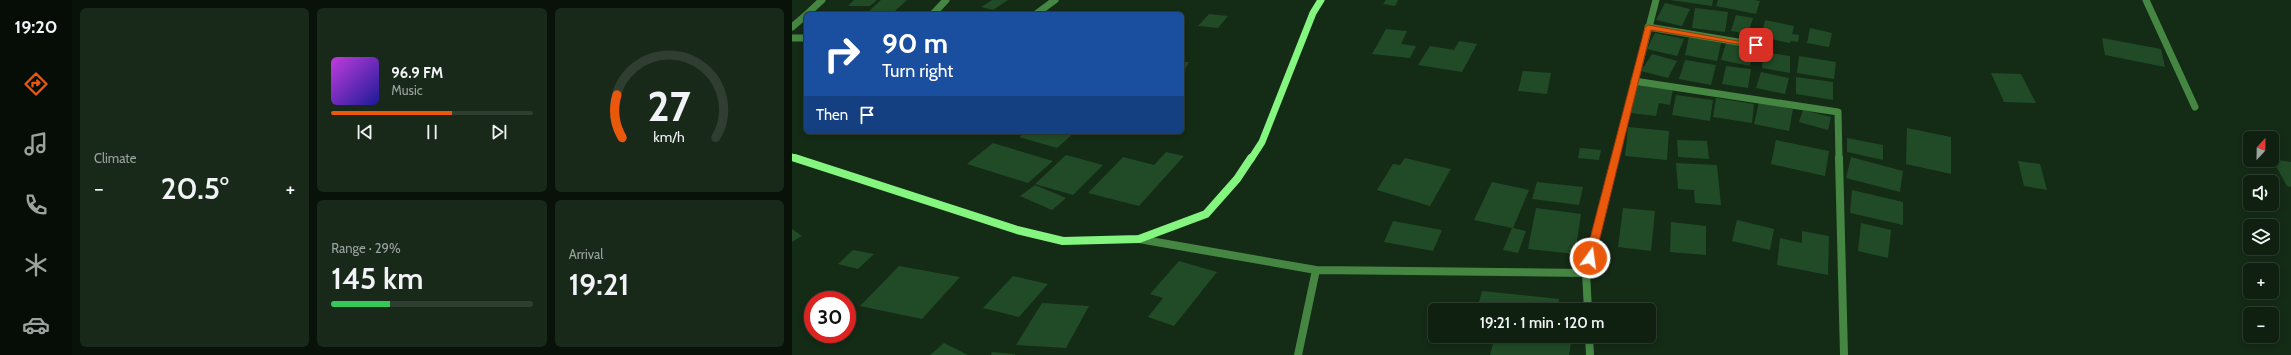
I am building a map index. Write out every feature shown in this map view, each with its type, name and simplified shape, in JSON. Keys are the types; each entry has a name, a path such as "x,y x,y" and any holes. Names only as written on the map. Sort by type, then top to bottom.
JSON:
{"main road":[{"path":"792,157 1017,230 1063,241 1139,239 1206,214 1237,179 1262,142 1313,13 1321,0"}],"street":[{"path":"808,12 822,0"},
{"path":"935,12 946,0"},
{"path":"1039,12 1055,0"},
{"path":"1588,303 1586,273 1656,0"},
{"path":"2146,0 2195,107"},
{"path":"792,27 804,16"},
{"path":"1648,27 1756,45"},
{"path":"792,38 804,38"},
{"path":"1634,81 1838,112 1844,355"},
{"path":"1139,239 1316,270 1586,273"},
{"path":"1298,355 1316,270"},
{"path":"1589,343 1590,355"}],"building":[{"path":"854,0 877,0 870,6 848,6"},
{"path":"881,0 907,0 895,11 916,12 851,12 869,11"},
{"path":"992,0 1008,0 993,10 981,7"},
{"path":"1386,0 1398,0 1395,6 1383,4"},
{"path":"1670,0 1713,0 1712,6"},
{"path":"1718,0 1760,1 1756,14 1716,6"},
{"path":"1665,3 1690,9 1682,26 1656,20"},
{"path":"1695,8 1728,12 1725,32 1692,28"},
{"path":"1209,14 1228,16 1218,28 1198,26"},
{"path":"1736,15 1753,18 1748,34 1731,31"},
{"path":"1765,20 1794,26 1792,34 1799,35 1798,42 1791,41 1790,43 1761,37"},
{"path":"1810,28 1832,33 1829,47 1807,43"},
{"path":"1386,29 1407,31 1401,44 1416,46 1410,58 1372,54"},
{"path":"1655,33 1684,39 1677,56 1647,49"},
{"path":"1689,37 1721,43 1717,61 1685,55"},
{"path":"2102,38 2161,49 2165,67 2105,55"},
{"path":"1459,41 1477,44 1462,72 1418,65 1430,46 1454,50"},
{"path":"1726,43 1755,48 1750,66 1721,60"},
{"path":"1763,52 1790,56 1790,73 1762,68"},
{"path":"1652,54 1677,61 1668,78 1641,71"},
{"path":"1799,56 1836,62 1834,79 1797,73"},
{"path":"1685,60 1716,65 1711,85 1679,79"},
{"path":"1184,62 1189,62 1184,71"},
{"path":"1726,66 1751,69 1748,88 1722,84"},
{"path":"1523,71 1551,73 1547,94 1518,91"},
{"path":"1761,72 1789,78 1785,94 1756,88"},
{"path":"1991,73 2021,74 2036,103 2004,102"},
{"path":"1796,77 1833,82 1833,100 1796,94"},
{"path":"1636,84 1673,89 1670,105 1659,103 1656,116 1630,113"},
{"path":"1676,95 1713,100 1710,121 1672,115"},
{"path":"1716,98 1754,104 1752,123 1713,117"},
{"path":"1759,102 1793,109 1789,131 1754,124"},
{"path":"1803,110 1831,117 1828,130 1799,122"},
{"path":"1628,127 1669,131 1667,160 1625,156"},
{"path":"1907,128 1951,137 1951,174 1906,164"},
{"path":"1023,134 1073,134 1057,148 1019,137"},
{"path":"1847,138 1883,145 1883,160 1847,152"},
{"path":"1677,140 1707,141 1709,159 1678,157"},
{"path":"1776,140 1829,151 1825,176 1771,164"},
{"path":"993,143 1053,161 1028,183 967,164"},
{"path":"1580,148 1601,150 1599,160 1578,158"},
{"path":"1166,152 1184,156 1139,206 1088,193 1123,157 1154,165"},
{"path":"1066,155 1103,165 1073,195 1035,184"},
{"path":"1851,157 1903,171 1900,192 1846,178"},
{"path":"1405,158 1451,169 1430,206 1377,190 1393,164 1400,165"},
{"path":"2279,160 2291,162 2291,187 2287,186 2276,167 2279,167"},
{"path":"2018,161 2040,164 2047,190 2024,186"},
{"path":"1676,163 1717,165 1721,205 1695,203 1694,190 1678,189"},
{"path":"1492,182 1529,190 1513,228 1526,231 1518,253 1503,250 1512,228 1474,220"},
{"path":"1537,182 1583,187 1579,205 1532,199"},
{"path":"1035,185 1066,198 1052,210 1020,196"},
{"path":"1852,190 1903,202 1903,225 1850,213"},
{"path":"1536,208 1581,214 1575,254 1528,249"},
{"path":"1623,208 1655,211 1651,251 1618,247"},
{"path":"1737,220 1774,229 1770,250 1732,241"},
{"path":"1393,221 1442,230 1433,251 1384,242"},
{"path":"1671,222 1706,226 1706,255 1670,252"},
{"path":"1861,223 1891,230 1888,258 1858,251"},
{"path":"792,229 802,236 792,242"},
{"path":"1802,231 1829,236 1828,275 1777,265 1780,238 1802,243"},
{"path":"853,250 874,254 858,269 838,264"},
{"path":"1179,261 1217,272 1174,326 1148,317 1163,298 1150,294"},
{"path":"899,266 960,277 922,319 860,306"},
{"path":"1013,276 1048,284 1019,317 983,308"},
{"path":"1482,291 1559,299 1559,303 1479,303"},
{"path":"1042,303 1089,306 1066,348 1016,345"},
{"path":"944,343 968,355 930,355"},
{"path":"1493,343 1571,343 1569,355 1490,355"},
{"path":"992,352 1015,354 1015,355 991,355"}],"route":[{"path":"1590,258 1648,27 1756,45"}]}
